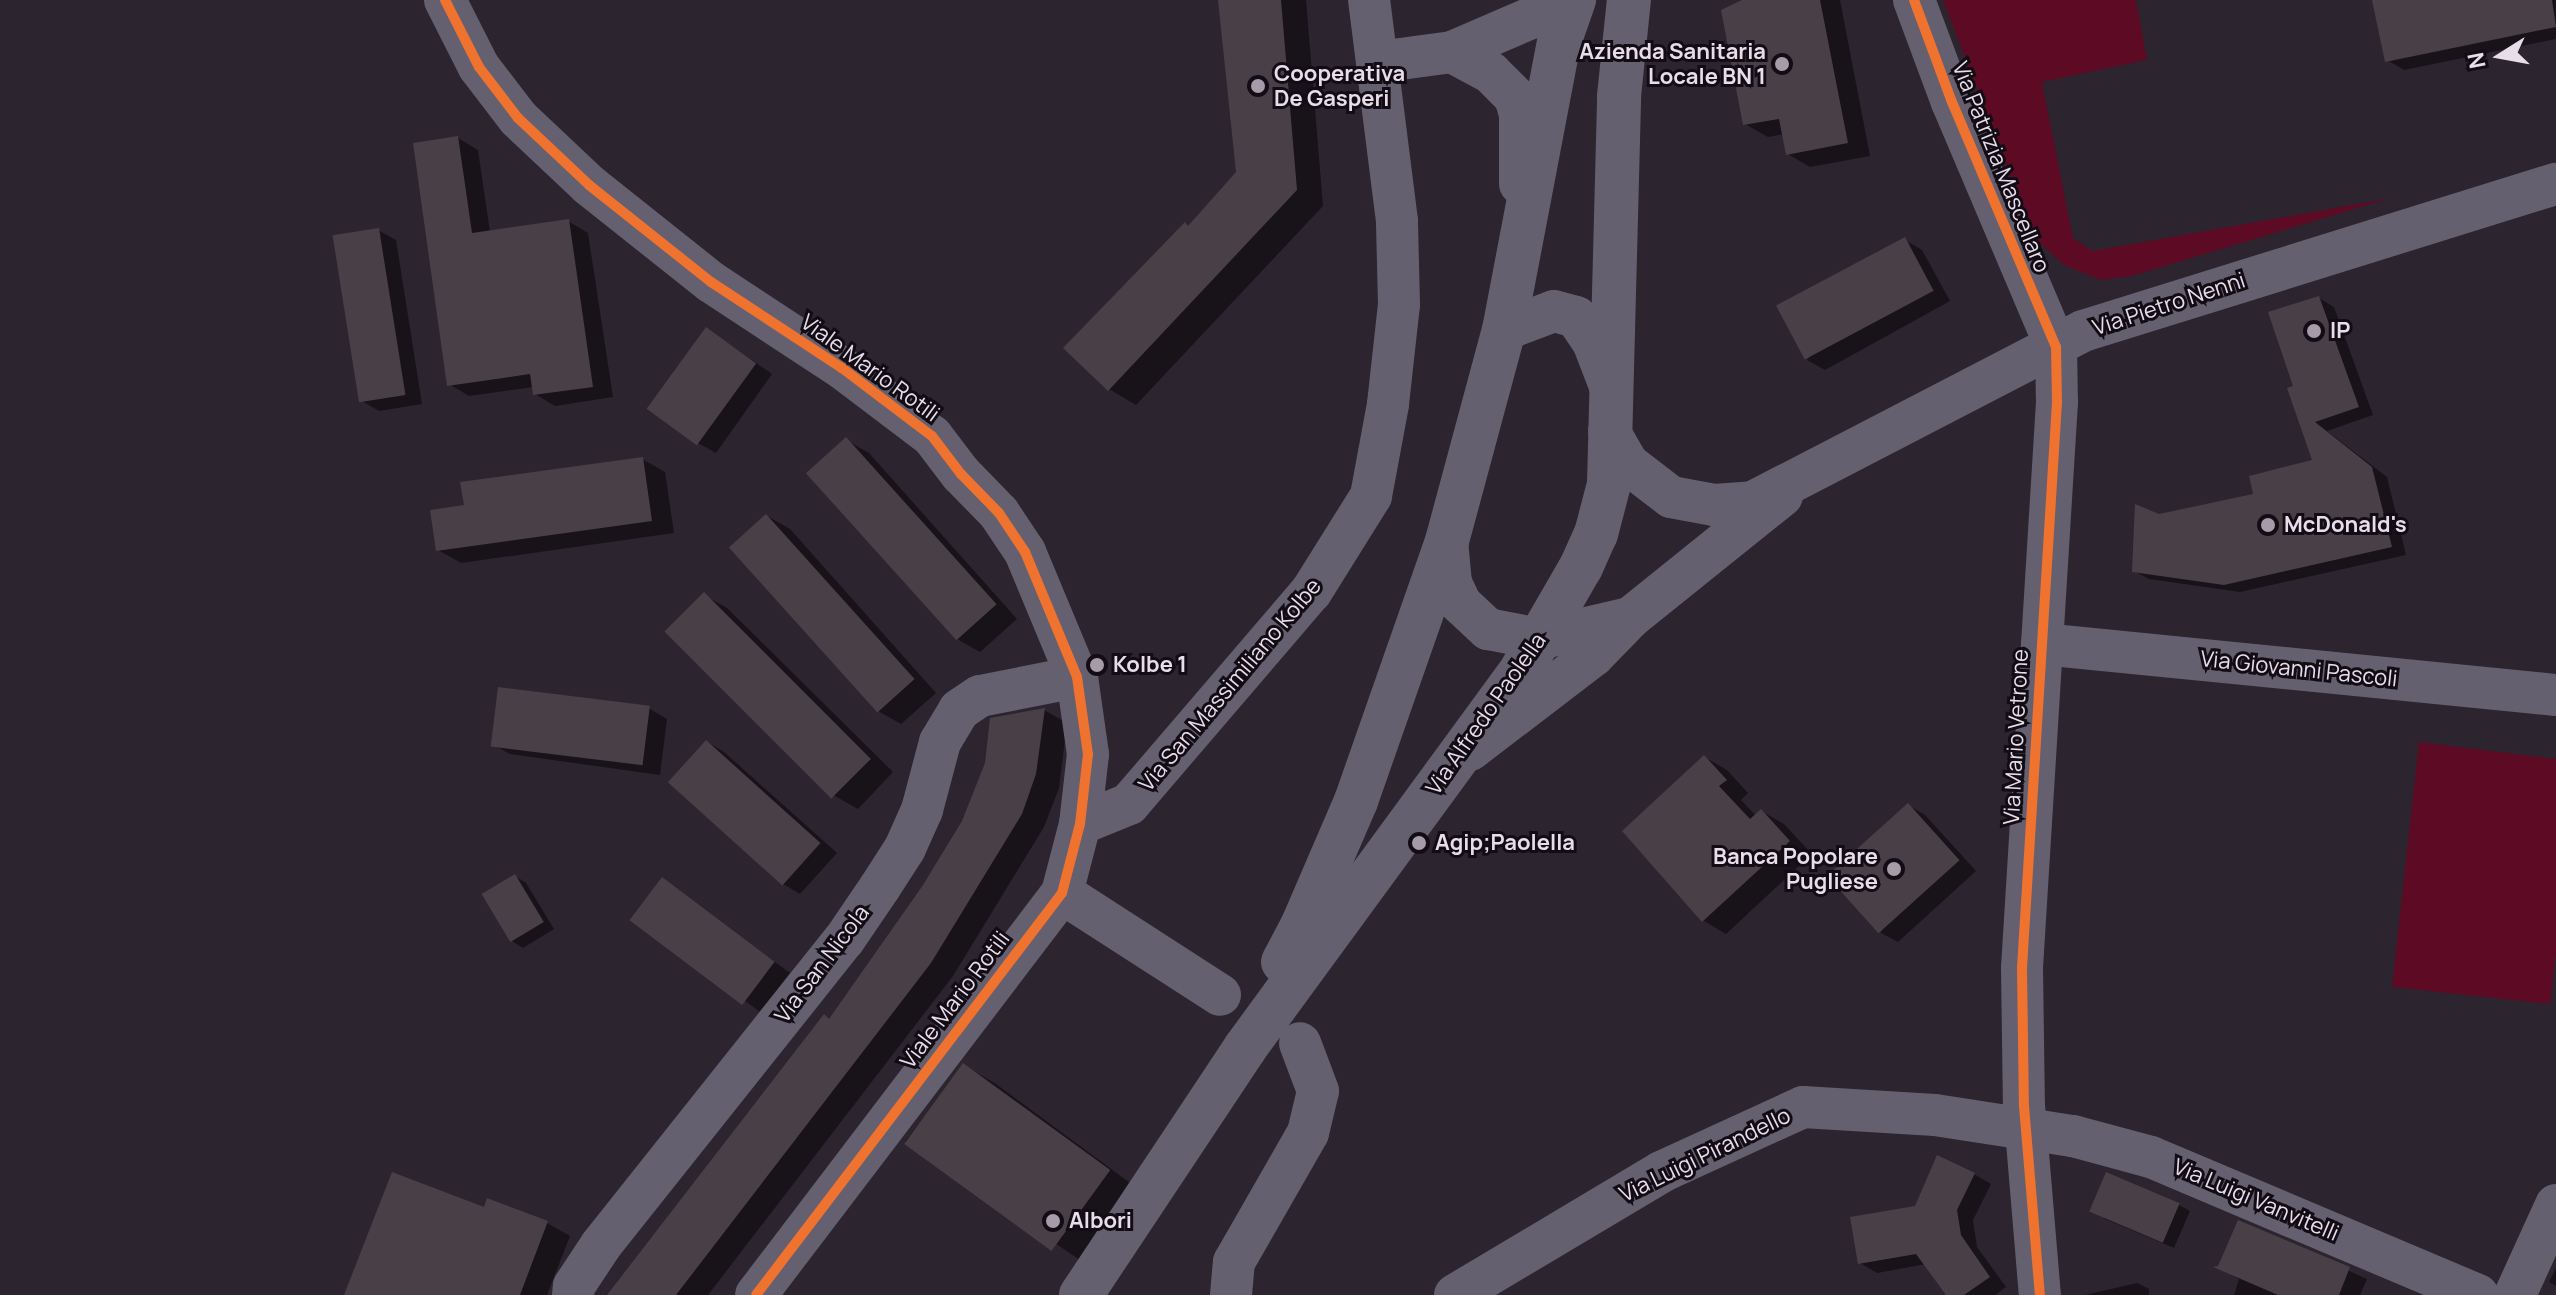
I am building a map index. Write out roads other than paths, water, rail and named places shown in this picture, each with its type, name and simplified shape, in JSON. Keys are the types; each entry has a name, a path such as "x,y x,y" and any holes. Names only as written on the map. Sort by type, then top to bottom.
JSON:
{"main road":[{"name":"Via Alfredo Paolella","path":"1245,1048 1356,801 1447,541 1504,330 1559,43 1574,0"},
{"name":"Via Alfredo Paolella","path":"1081,1295 1245,1048 1522,669 1596,534 1609,484 1619,96 1629,0"}],"street":[{"name":"Viale Mario Rotili","path":"445,0 479,67 518,118 589,185 711,282 842,368 932,436 961,474 999,513 1025,552 1077,677 1088,754 1080,824 1062,893 756,1295"},
{"name":"Via San Massimiliano Kolbe","path":"1080,824 1129,804 1311,592 1371,496 1388,404 1399,305 1397,221 1369,0"},
{"path":"1378,62 1452,52 1531,18 1552,0"},
{"name":"Via Patrizia Mascellaro","path":"1914,0 1952,102 2056,347"},
{"path":"1452,52 1491,73 1515,97 1520,115 1521,249"},
{"name":"Via Pietro Nenni","path":"1609,431 1628,464 1671,497 1714,505 1753,502 1805,478 2083,331 2556,184"},
{"path":"1504,330 1554,311 1576,317 1593,342 1610,386"},
{"name":"Via Mario Vetrone","path":"2040,1295 2026,1130 2022,968 2057,402 2056,347"},
{"name":"Via Pietro Nenni","path":"1539,639 1630,618 1805,478"},
{"path":"1447,541 1451,583 1461,604 1488,629 1539,639"},
{"path":"1450,765 1593,656 1630,618"},
{"name":"Via Giovanni Pascoli","path":"2042,644 2556,695"},
{"name":"Via San Nicola","path":"573,1295 574,1286 601,1245 844,940 880,887 905,848 922,810 940,742 959,710 980,696 1077,677"},
{"path":"1062,893 1220,995"},
{"path":"1231,1295 1234,1262 1308,1133 1318,1091 1300,1043"},
{"name":"Via Luigi Pirandello","path":"1455,1295 1661,1172 1803,1107 1935,1115 2026,1130"},
{"name":"Via Luigi Vanvitelli","path":"2026,1130 2073,1136 2151,1157 2478,1295"},
{"path":"2515,1295 2556,1205"}],"place":[{"name":"Azienda Sanitaria Locale BN 1","path":"1782,64"},
{"name":"Cooperativa De Gasperi","path":"1258,86"},
{"name":"IP","path":"2314,331"},
{"name":"McDonald's","path":"2268,525"},
{"name":"Kolbe 1","path":"1097,665"},
{"name":"Agip;Paolella","path":"1419,843"},
{"name":"Banca Popolare Pugliese","path":"1894,869"},
{"name":"Albori","path":"1053,1221"}]}
